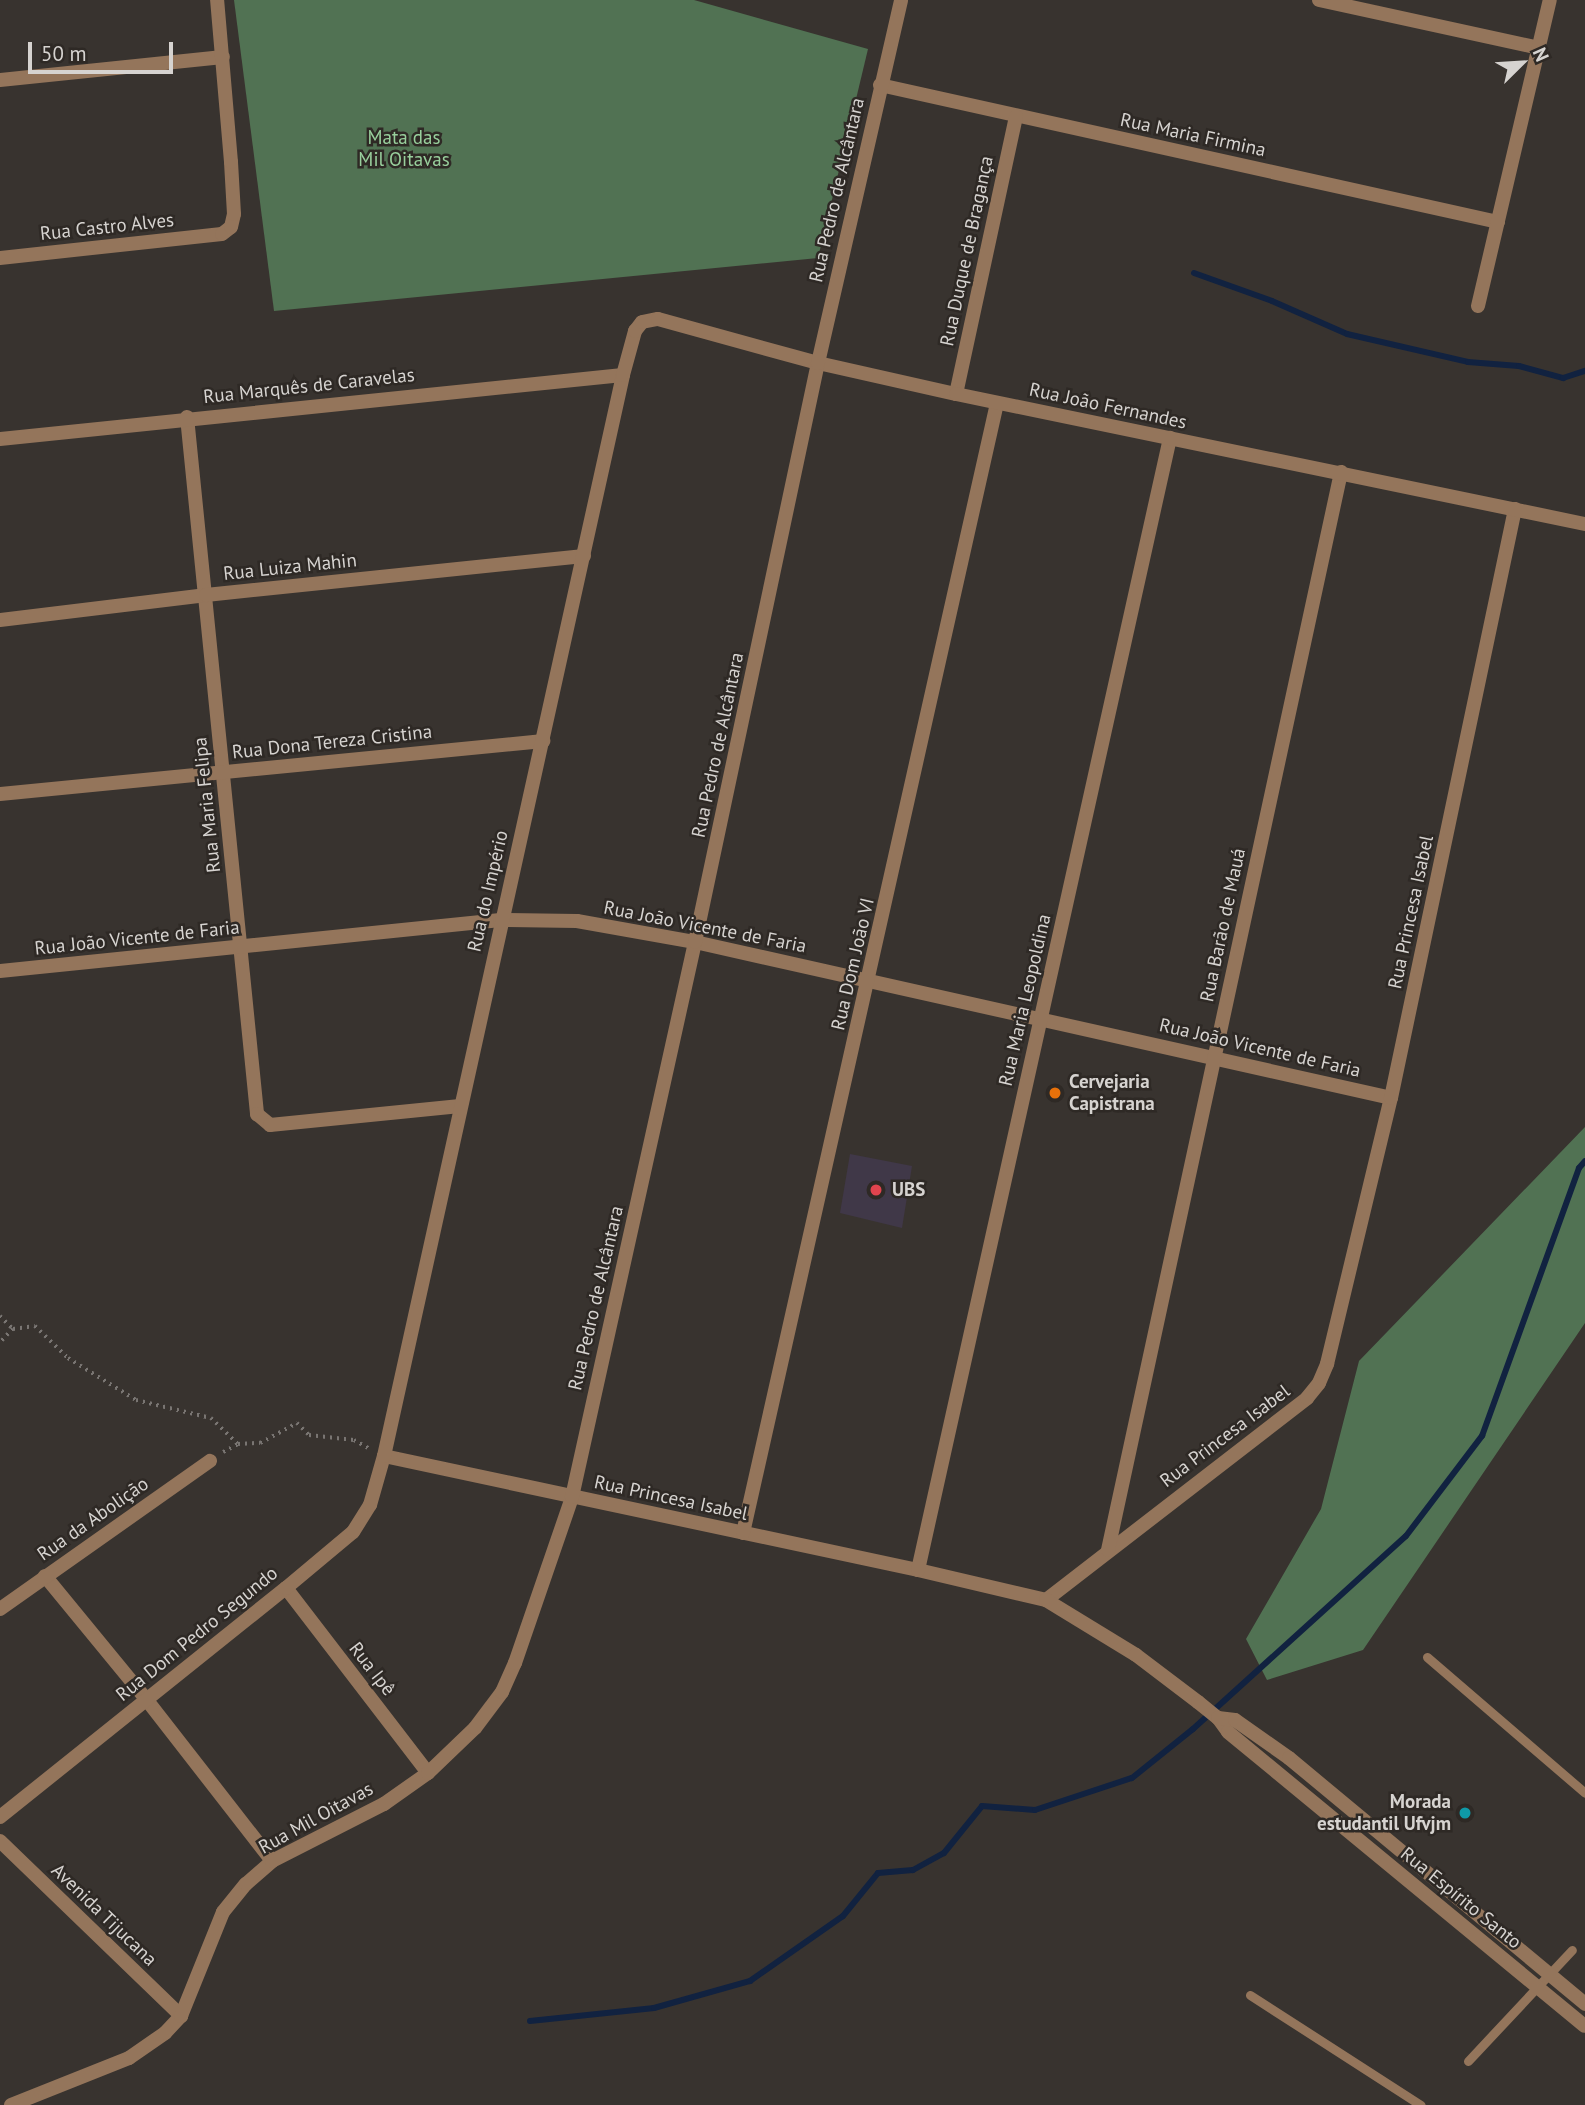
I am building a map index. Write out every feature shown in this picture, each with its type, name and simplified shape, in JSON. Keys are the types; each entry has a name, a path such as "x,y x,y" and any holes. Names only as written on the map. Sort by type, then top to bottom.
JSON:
{"street":[{"path":"0,80 223,57 217,0"},
{"name":"Rua Pedro de Alcântara","path":"572,1497 695,942 818,363 901,0"},
{"path":"1319,0 1539,48"},
{"path":"1478,306 1550,0"},
{"name":"Rua Castro Alves","path":"0,258 217,235 231,227 234,214 223,57"},
{"name":"Rua Maria Firmina","path":"880,85 1498,222"},
{"name":"Rua Duque de Bragança","path":"956,394 1016,116"},
{"name":"Rua João Fernandes","path":"634,335 642,322 654,319 818,363 956,394 1585,524"},
{"name":"Rua do Império","path":"384,1456 500,920 634,335"},
{"name":"Rua Marquês de Caravelas","path":"0,439 187,417 623,375"},
{"name":"Rua Dom João VI","path":"743,1533 997,402"},
{"name":"Rua Maria Felipa","path":"187,417 257,1114 270,1125 460,1106"},
{"name":"Rua Maria Leopoldina","path":"918,1570 1170,438"},
{"name":"Rua Barão de Mauá","path":"1108,1550 1341,472"},
{"name":"Rua Princesa Isabel","path":"384,1456 918,1570 1046,1601 1108,1550 1307,1398 1316,1388 1326,1364 1391,1098 1515,509"},
{"name":"Rua Luiza Mahin","path":"0,620 206,595 584,556"},
{"name":"Rua Dona Tereza Cristina","path":"0,794 543,741"},
{"name":"Rua João Vicente de Faria","path":"0,971 500,920 577,921 695,942 1041,1017 1391,1098"},
{"name":"Rua Dom Pedro Segundo","path":"0,1817 286,1588 360,1523 374,1495 384,1456"},
{"name":"Rua da Abolição","path":"0,1609 209,1461"},
{"name":"Rua Mil Oitavas","path":"11,2105 148,2048 181,2016 223,1912 246,1884 272,1861 384,1804 428,1773 475,1728 502,1692 528,1631 572,1497"},
{"path":"45,1576 146,1699 272,1861"},
{"name":"Rua Ipê","path":"286,1588 428,1773"},
{"name":"Rua Espírito Santo","path":"1046,1601 1136,1655 1216,1716 1228,1732 1585,2026"},
{"name":"Rua Espírito Santo","path":"1216,1716 1235,1720 1289,1758 1585,2004"},
{"name":"Avenida Tijucana","path":"0,1841 181,2016"}],"lane":[{"path":"1427,1657 1585,1793"},
{"path":"1468,2061 1572,1950"},
{"path":"1250,1995 1421,2105"}],"path":[{"path":"0,1316 13,1329"},
{"path":"13,1329 35,1326 68,1358 136,1400 211,1418 238,1444 260,1443 297,1423 309,1435 354,1440 384,1456"},
{"path":"0,1343 8,1338 13,1329"}],"shaded area":[{"name":"UBS","path":"850,1154 912,1166 902,1228 840,1213"}],"green space":[{"name":"Mata das Mil Oitavas","path":"234,0 694,0 868,49 818,258 274,311"},
{"path":"1585,1127 1585,1323 1363,1650 1267,1680 1246,1639 1321,1509 1359,1361"}],"waterway":[{"path":"1194,273 1272,301 1347,334 1468,362 1519,366 1563,378 1585,371"},
{"path":"530,2021 654,2008 750,1981 843,1916 878,1873 913,1870 944,1853 982,1806 1035,1810 1132,1778 1193,1729 1406,1536 1482,1436 1579,1168 1585,1161"}],"place":[{"name":"Cervejaria Capistrana","path":"1055,1093"},
{"name":"UBS","path":"876,1190"},
{"name":"Morada estudantil Ufvjm","path":"1465,1813"}]}
